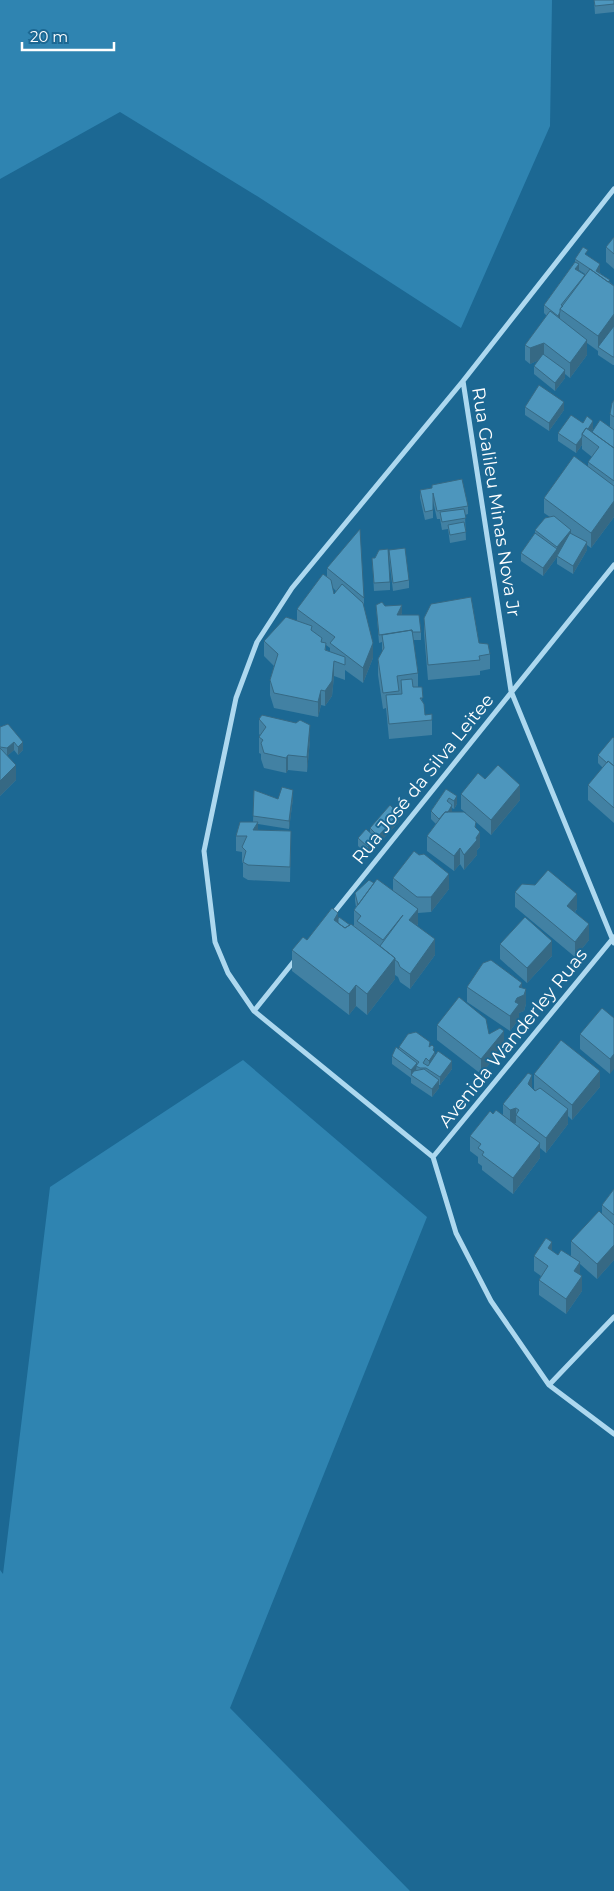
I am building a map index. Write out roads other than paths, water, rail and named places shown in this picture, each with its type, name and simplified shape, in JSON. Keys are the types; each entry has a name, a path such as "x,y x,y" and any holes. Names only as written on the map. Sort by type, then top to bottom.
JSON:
{"street":[{"name":"Rua Galileu Minas Nova Jr","path":"613,940 511,691 463,381 614,189"},
{"path":"463,381 292,588 257,642 236,698 204,851 215,942 228,973 254,1011 433,1157 456,1233 487,1293 549,1385 614,1434"},
{"name":"Rua José da Silva Leitee","path":"328,920 614,565"},
{"name":"Avenida Wanderley Ruas","path":"433,1157 613,940"},
{"path":"254,1011 297,958"},
{"path":"549,1385 614,1317"}]}
